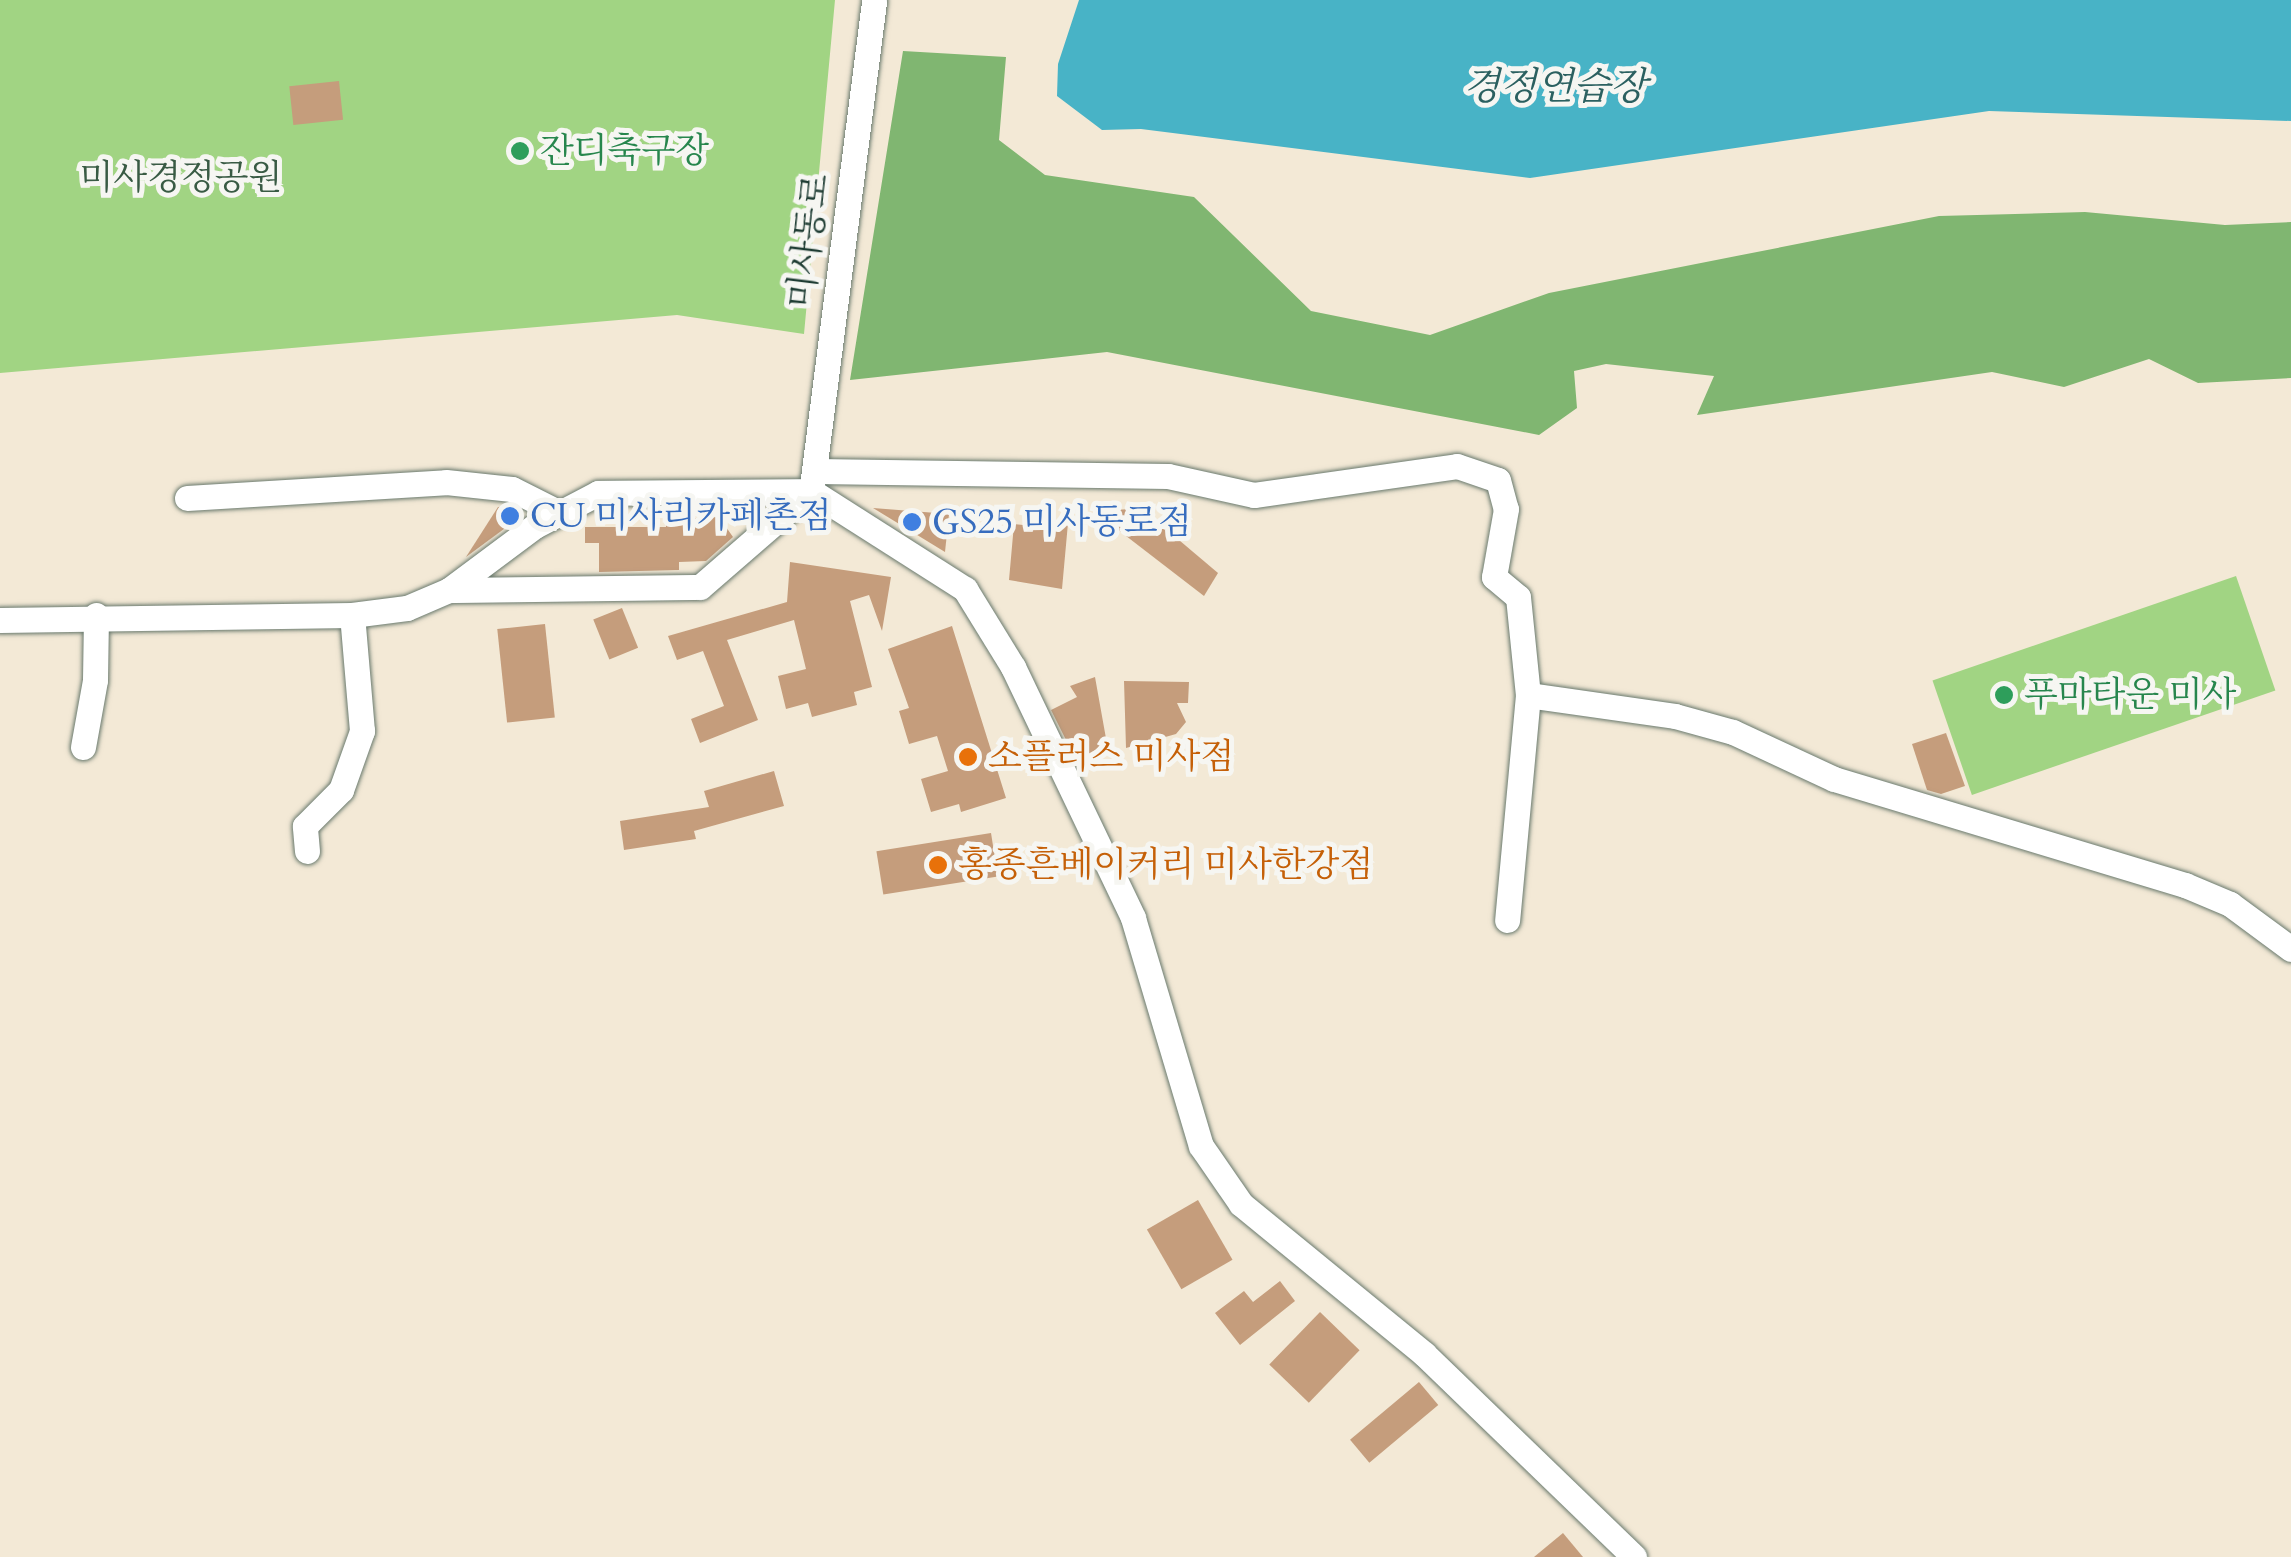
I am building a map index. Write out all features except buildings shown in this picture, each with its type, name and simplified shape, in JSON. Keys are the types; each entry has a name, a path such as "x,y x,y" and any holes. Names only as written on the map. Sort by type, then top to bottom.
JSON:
{"street":[{"name":"미사동로","path":"813,481 874,0"},
{"path":"0,620 96,615 352,615 407,608 448,590 558,512 598,493 813,481 1168,476 1254,495 1412,471 1481,470 1506,495 1494,577 1518,597 1528,695 1507,920"},
{"path":"448,590 493,594 700,587 813,481"},
{"path":"813,481 965,589 1013,668 1133,918 1200,1146 1241,1204 1424,1354 1634,1557"},
{"path":"187,498 446,482 512,489 558,512"},
{"path":"83,748 95,680 96,615"},
{"path":"307,851 304,826 342,790 362,731 352,615"},
{"path":"1528,695 1675,716 1733,732 1834,780 2185,885 2230,904 2291,949"}],"green space":[{"name":"미사경정공원","path":"0,0 835,0 804,334 677,315 0,373"},
{"path":"903,51 1006,57 999,140 1045,175 1194,197 1311,311 1430,335 1549,293 1939,216 2085,212 2225,225 2291,222 2291,378 2198,383 2149,359 2064,387 1992,372 1697,415 1714,376 1606,364 1574,371 1577,408 1539,435 1107,352 850,380"},
{"path":"2236,576 2275,690 1972,795 1932,681"}],"water":[{"name":"경정연습장","path":"1079,0 2291,0 2291,121 1989,111 1530,178 1141,129 1102,130 1057,96 1058,64"}],"place":[{"name":"잔디축구장","path":"520,151"},
{"name":"CU 미사리카페촌점","path":"510,516"},
{"name":"GS25 미사동로점","path":"912,522"},
{"name":"푸마타운 미사","path":"2004,695"},
{"name":"소플러스 미사점","path":"968,757"},
{"name":"홍종흔베이커리 미사한강점","path":"938,865"}]}
